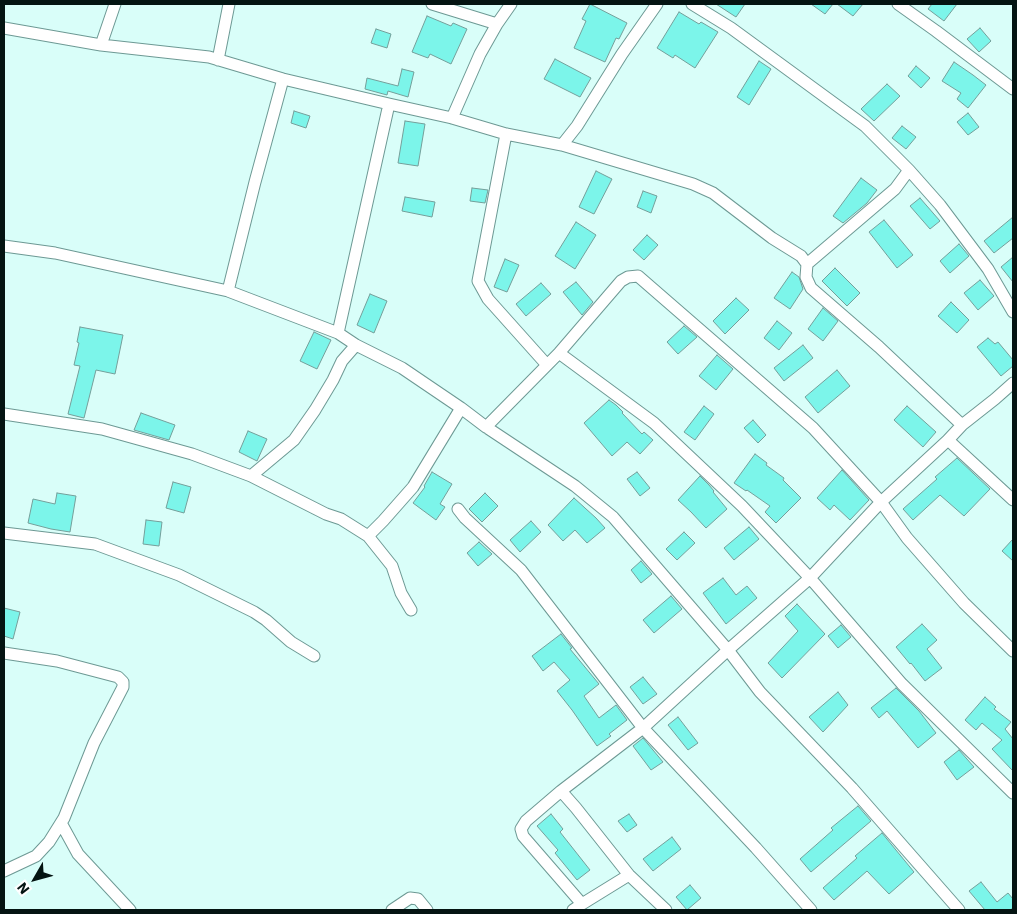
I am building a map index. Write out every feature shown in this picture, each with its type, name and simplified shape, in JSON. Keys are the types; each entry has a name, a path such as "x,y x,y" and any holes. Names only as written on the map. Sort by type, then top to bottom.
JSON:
{"street":[{"path":"101,45 115,4"},
{"path":"218,60 229,4"},
{"path":"432,4 497,24"},
{"path":"452,118 480,54 511,4"},
{"path":"562,145 577,126 622,54 657,4"},
{"path":"692,4 731,28 865,126 909,170 940,205 988,269 1013,312"},
{"path":"898,4 1013,88"},
{"path":"4,28 101,45 209,57 283,78 452,118 506,134 562,145 693,184 713,193 772,238 801,256 807,264 806,277 811,288 879,347 962,425"},
{"path":"228,291 283,78"},
{"path":"338,333 390,104"},
{"path":"506,134 478,281 488,300 546,366"},
{"path":"807,264 895,189 909,170"},
{"path":"4,246 54,253 228,291 338,333 402,368 575,486 613,517 728,650 760,692 852,788 959,910"},
{"path":"486,427 559,353 621,281 628,277 638,276 813,428 882,502 907,538 964,603 1013,651"},
{"path":"251,476 294,440 315,410 342,361 356,344"},
{"path":"559,353 654,423 742,506 810,578 902,684 1013,793"},
{"path":"629,875 577,907 523,836 521,829 526,821 561,792 643,728 810,578 882,502 962,425 1013,382"},
{"path":"368,536 413,487 461,408"},
{"path":"4,414 102,429 192,454 251,476 326,514 341,519 368,536 392,566 401,593 411,610"},
{"path":"948,440 1013,500"},
{"path":"458,510 464,518 521,570 643,728 812,910"},
{"path":"4,534 95,544 178,575 254,612 291,642 314,656"},
{"path":"4,653 57,660 118,677 123,682 123,687 94,743 61,823 49,842 36,856 4,871"},
{"path":"561,792 629,875 666,910"},
{"path":"61,823 78,854 130,910"},
{"path":"392,910 410,898 418,899 427,910"}],"building":[{"path":"590,4 627,23 619,39 616,38 605,62 574,48 586,21 582,19"},
{"path":"716,4 745,4 736,17"},
{"path":"811,4 833,4 825,14"},
{"path":"837,4 863,4 853,16"},
{"path":"932,4 957,4 944,21 928,9"},
{"path":"679,12 699,24 701,22 718,32 695,68 675,55 673,58 657,48"},
{"path":"427,16 451,26 453,23 467,29 451,64 430,54 428,58 412,52"},
{"path":"980,28 991,41 979,52 967,39"},
{"path":"376,29 391,34 387,48 371,43"},
{"path":"555,59 591,78 580,97 544,79"},
{"path":"759,61 771,69 749,105 737,97"},
{"path":"954,62 986,85 968,108 957,99 961,93 942,81"},
{"path":"916,66 930,78 921,88 908,76"},
{"path":"402,69 414,72 408,97 388,91 387,95 365,89 367,78 398,86"},
{"path":"887,84 900,96 874,121 861,109"},
{"path":"294,111 310,116 306,128 291,123"},
{"path":"968,113 979,127 968,135 957,122"},
{"path":"405,121 425,124 418,166 398,163"},
{"path":"902,126 916,137 906,149 892,138"},
{"path":"596,171 612,179 594,214 579,207"},
{"path":"861,178 877,190 867,203 843,223 833,216"},
{"path":"472,188 488,190 485,203 470,201"},
{"path":"643,191 657,196 651,213 637,207"},
{"path":"405,197 435,202 432,217 402,211"},
{"path":"920,198 940,221 930,229 910,206"},
{"path":"1013,217 1013,238 994,253 984,241"},
{"path":"884,220 913,255 897,268 869,232"},
{"path":"576,222 596,235 575,269 555,256"},
{"path":"647,235 658,245 644,260 633,250"},
{"path":"959,244 969,256 950,273 940,261"},
{"path":"1013,257 1013,282 1001,267"},
{"path":"505,259 519,265 507,292 494,287"},
{"path":"835,268 860,293 847,306 822,281"},
{"path":"792,272 799,277 803,289 790,309 774,298"},
{"path":"980,280 994,296 978,310 964,293"},
{"path":"576,282 593,302 582,315 563,292"},
{"path":"541,283 551,294 526,316 516,304"},
{"path":"370,294 387,301 374,333 357,325"},
{"path":"736,298 749,310 725,334 713,321"},
{"path":"951,302 969,320 957,333 938,316"},
{"path":"823,308 838,321 823,341 808,329"},
{"path":"777,321 792,333 779,350 764,338"},
{"path":"684,326 697,337 678,354 667,342"},
{"path":"80,327 123,335 115,374 96,370 84,418 68,414 80,366 74,365 79,343 77,342"},
{"path":"314,332 331,340 317,369 300,361"},
{"path":"988,338 995,344 998,342 1013,360 1013,366 1001,376 977,347"},
{"path":"803,345 813,358 784,381 774,368"},
{"path":"717,355 733,369 716,390 699,376"},
{"path":"837,370 850,386 818,413 805,397"},
{"path":"609,400 623,412 642,434 644,432 653,440 640,454 627,442 612,456 584,423"},
{"path":"704,406 714,414 695,440 684,432"},
{"path":"907,406 936,432 923,447 894,420"},
{"path":"141,413 175,425 169,440 134,430"},
{"path":"753,420 766,435 758,443 744,428"},
{"path":"248,431 267,439 257,461 239,452"},
{"path":"755,454 784,478 783,480 801,498 776,523 765,512 770,506 734,483"},
{"path":"957,458 990,489 964,516 940,495 913,520 903,509 937,479 935,477"},
{"path":"842,470 869,500 850,520 834,505 830,510 817,498"},
{"path":"432,472 452,484 440,504 445,507 436,520 413,503 425,487"},
{"path":"637,472 650,488 640,496 627,479"},
{"path":"700,476 727,509 706,528 678,500"},
{"path":"173,482 191,487 184,513 166,508"},
{"path":"57,493 76,496 70,532 28,523 33,499 55,504"},
{"path":"485,493 498,506 482,522 469,509"},
{"path":"574,498 605,528 587,543 575,530 563,541 548,525"},
{"path":"146,520 162,522 159,546 143,544"},
{"path":"531,521 541,532 520,552 510,540"},
{"path":"749,527 759,539 734,560 724,548"},
{"path":"684,532 695,543 677,560 666,549"},
{"path":"1013,539 1013,561 1002,551"},
{"path":"479,542 492,554 478,566 467,553"},
{"path":"641,561 652,574 641,583 631,570"},
{"path":"723,578 736,595 747,586 757,598 726,624 703,593"},
{"path":"671,596 682,609 654,633 643,620"},
{"path":"797,604 825,634 782,678 768,663 798,631 785,616"},
{"path":"4,608 20,612 13,639 4,636"},
{"path":"922,624 937,640 927,649 942,668 925,681 896,647"},
{"path":"841,625 851,637 838,648 828,636"},
{"path":"561,634 572,648 570,649 599,684 584,696 599,718 616,705 627,720 609,734 611,736 597,746 557,691 570,680 554,662 543,671 532,656"},
{"path":"643,677 657,694 643,704 630,687"},
{"path":"896,688 919,711 936,733 918,748 887,711 879,718 871,708"},
{"path":"838,692 848,705 823,732 809,717"},
{"path":"985,697 996,707 994,709 1011,722 1005,729 1013,739 1013,771 992,749 1002,740 982,723 976,730 965,720"},
{"path":"678,717 698,743 688,750 668,725"},
{"path":"643,738 663,762 651,770 633,746"},
{"path":"959,750 974,767 957,780 944,762"},
{"path":"858,806 871,821 811,872 800,859 833,830 831,828"},
{"path":"551,814 563,829 560,832 590,870 577,880 555,853 558,850 537,826"},
{"path":"629,814 637,825 627,832 618,821"},
{"path":"882,833 914,872 889,894 867,871 834,900 823,888 857,858 855,856"},
{"path":"672,837 681,849 653,871 643,859"},
{"path":"981,882 997,902 1008,893 1013,899 1013,908 1010,910 985,910 969,891"},
{"path":"690,885 701,898 687,910 676,897"}]}
